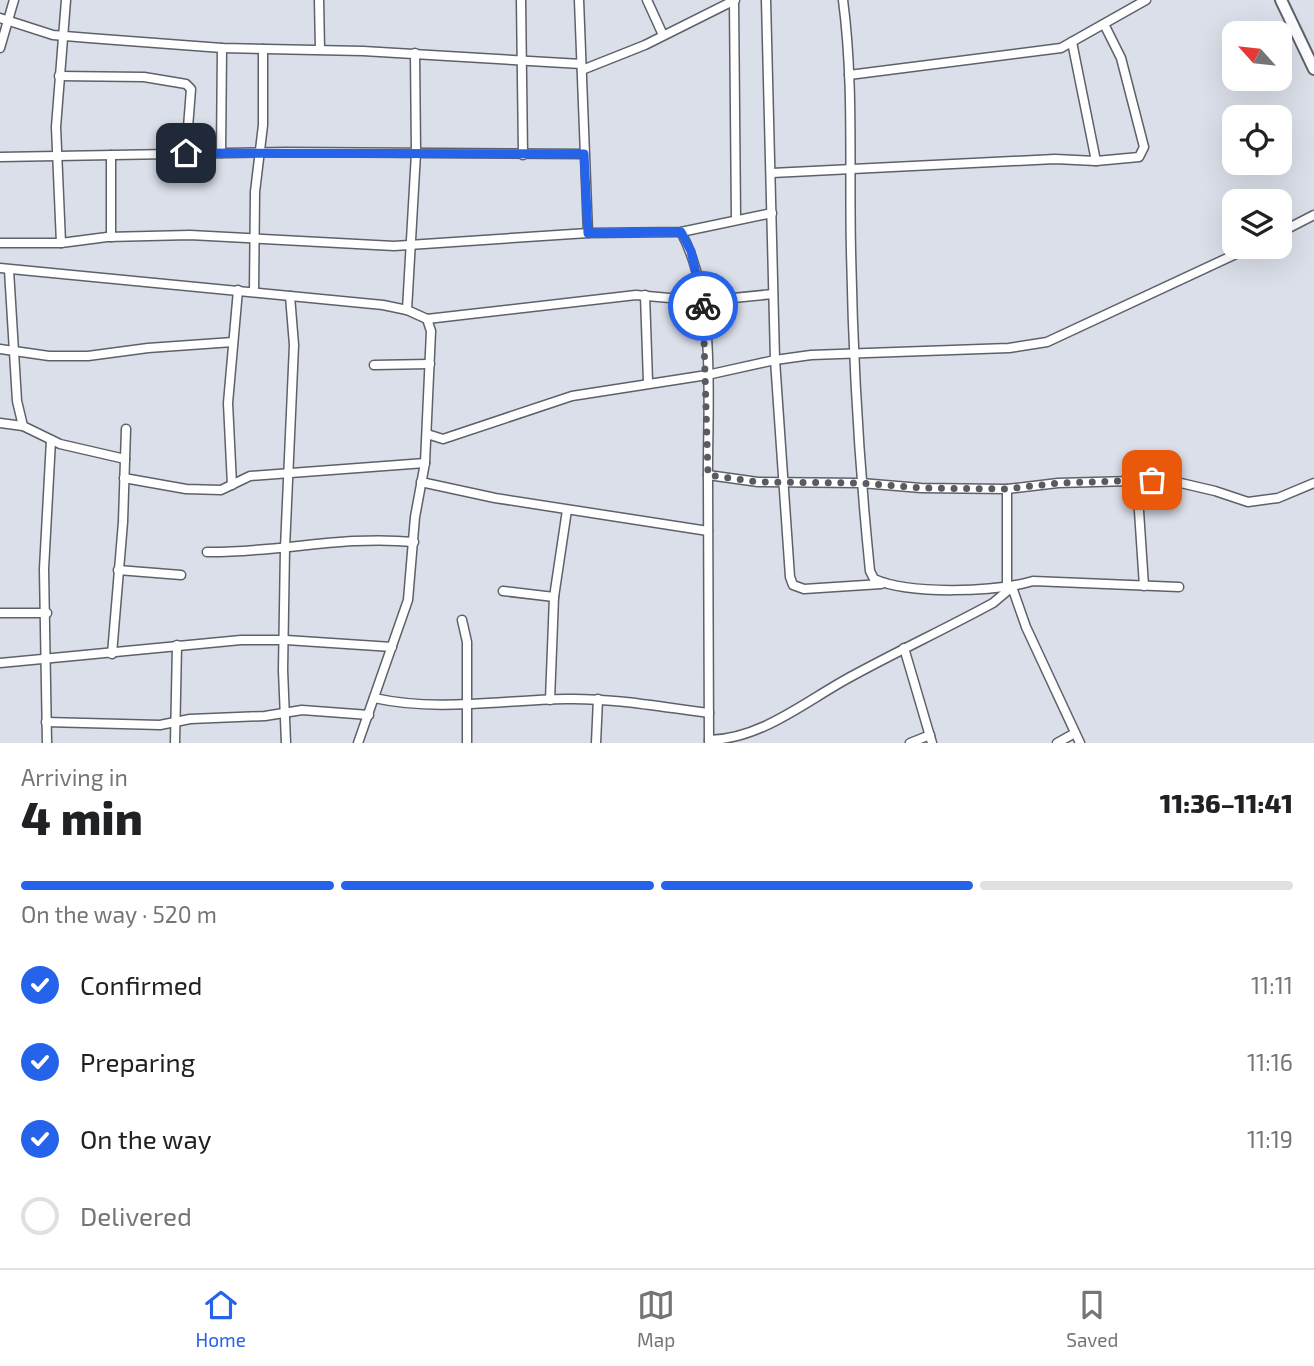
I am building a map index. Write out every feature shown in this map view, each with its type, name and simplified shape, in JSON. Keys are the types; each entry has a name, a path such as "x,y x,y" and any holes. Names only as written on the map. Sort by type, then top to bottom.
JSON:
{"street":[{"path":"0,48 4,19 14,0"},
{"path":"61,243 56,156 59,76 65,35 66,0"},
{"path":"319,0 320,49"},
{"path":"521,0 523,155"},
{"path":"579,0 588,233"},
{"path":"646,0 663,36"},
{"path":"4,19 65,35 222,47 415,53 581,66 663,36 734,0 736,219"},
{"path":"766,0 775,360 793,585 804,589 884,583"},
{"path":"843,0 849,75 853,354 861,483 870,571 874,579 906,588 1010,587 1033,581 1180,587"},
{"path":"849,75 1061,48 1146,0"},
{"path":"1281,0 1314,69"},
{"path":"772,173 1055,159 1096,161 1139,156 1144,151 1121,58 1104,24"},
{"path":"1072,42 1096,161"},
{"path":"220,153 222,47"},
{"path":"254,292 255,192 260,153 263,48"},
{"path":"407,310 416,153 415,53"},
{"path":"59,76 144,77 186,84 191,89 186,153"},
{"path":"0,157 186,153 584,154"},
{"path":"111,155 111,237"},
{"path":"0,243 61,243 111,237 190,235 410,245 588,233 681,232 772,213"},
{"path":"1292,226 1314,215"},
{"path":"681,232 691,251 703,301 707,375 709,741 729,740 758,730 904,648 993,603 1010,587"},
{"path":"427,434 443,439 572,396 648,382 707,375 775,360 1009,348 1047,342 1225,259"},
{"path":"23,426 17,401 5,269 290,296 407,310 427,319 645,295 703,301 773,294"},
{"path":"232,485 228,403 238,290"},
{"path":"645,295 648,382"},
{"path":"286,743 285,548 294,345 290,296"},
{"path":"358,743 408,600 427,434 431,331 427,319"},
{"path":"0,349 49,356 88,356 148,348 233,342"},
{"path":"374,365 430,364"},
{"path":"0,430 0,423 23,426 51,440 125,459"},
{"path":"112,654 127,429"},
{"path":"47,743 43,659 47,613 44,569 51,440"},
{"path":"124,478 186,489 221,490 250,476 425,463"},
{"path":"708,475 783,482 1007,489 1168,480 1248,502 1278,498 1314,483"},
{"path":"1137,481 1144,586"},
{"path":"421,482 567,510 708,531"},
{"path":"1007,489 1010,587 1080,743"},
{"path":"550,700 554,597 567,510"},
{"path":"207,552 285,548 353,538 414,542"},
{"path":"118,570 181,575"},
{"path":"503,591 554,597"},
{"path":"0,613 47,613"},
{"path":"462,620 467,642 467,743"},
{"path":"0,663 112,654 177,645 286,640 392,647"},
{"path":"174,743 177,645"},
{"path":"904,648 931,739 910,743"},
{"path":"374,698 413,705 598,699 709,713"},
{"path":"596,743 598,699"},
{"path":"46,722 176,723 190,719 284,714 302,709 369,715"},
{"path":"1057,743 1075,733"}],"way so far":[{"path":"703,306 708,475 758,482 1007,489 1058,483 1152,480"}],"route":[{"path":"186,153 584,154 588,233 681,232 691,251 703,296 703,306"}]}
